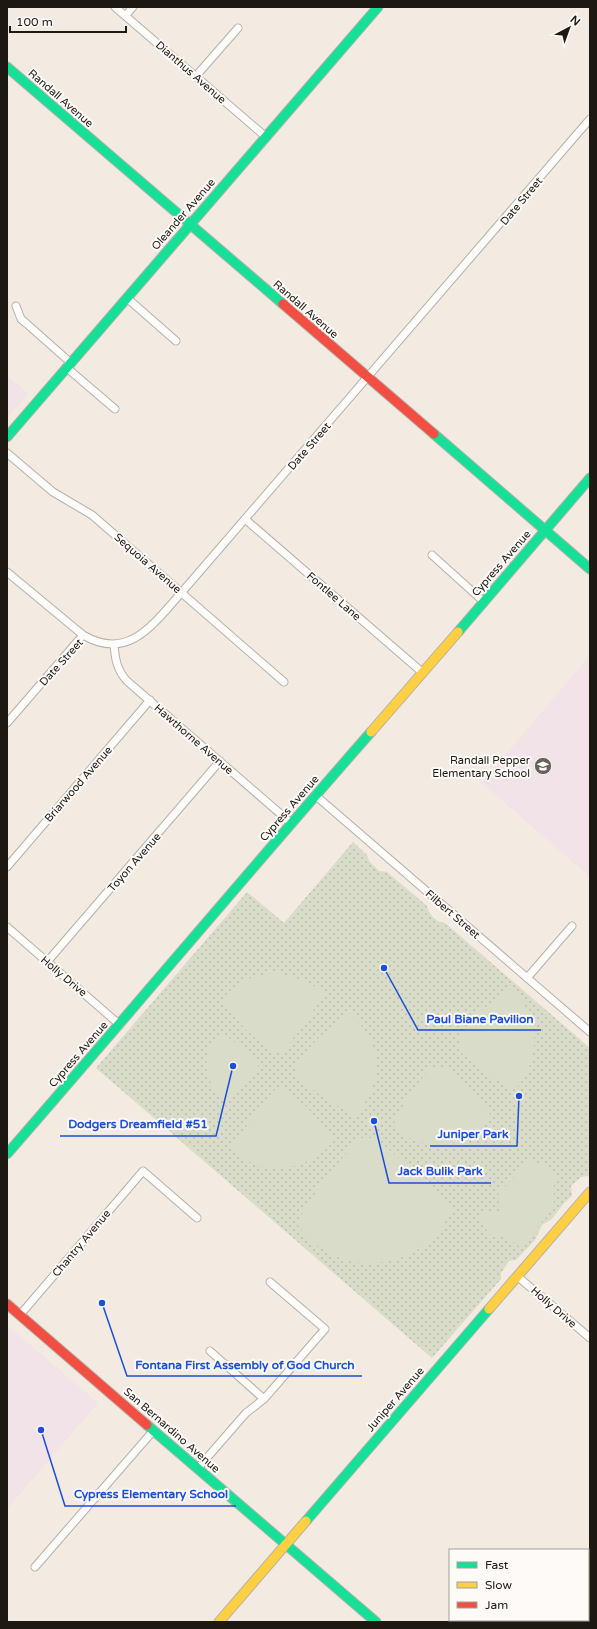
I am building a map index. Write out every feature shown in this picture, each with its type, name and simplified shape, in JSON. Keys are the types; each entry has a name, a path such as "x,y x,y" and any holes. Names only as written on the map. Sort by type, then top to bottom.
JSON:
{"street":[{"name":"Dianthus Avenue","path":"115,7 266,136"},
{"path":"125,16 133,7"},
{"name":"Oleander Avenue","path":"7,437 378,7"},
{"path":"196,76 238,28"},
{"name":"Randall Avenue","path":"8,69 590,569"},
{"name":"Date Street","path":"7,723 83,635 96,642 114,644 135,639 143,634 182,592 590,120"},
{"path":"127,298 176,340"},
{"path":"16,306 22,319 115,409"},
{"name":"Sequoia Avenue","path":"7,452 52,492 92,515 284,682"},
{"name":"Cypress Avenue","path":"7,1154 120,1025 291,823 423,673 590,478"},
{"name":"Fontlee Lane","path":"245,519 423,673"},
{"path":"432,555 484,602"},
{"path":"9,576 83,635"},
{"name":"Hawthorne Avenue","path":"114,644 114,656 121,674 291,823"},
{"name":"Briarwood Avenue","path":"7,867 150,700"},
{"name":"Toyon Avenue","path":"48,962 220,761"},
{"name":"Filbert Street","path":"316,795 590,1032"},
{"path":"527,978 572,926"},
{"name":"Holly Drive","path":"7,927 120,1025"},
{"name":"Chantry Avenue","path":"20,1315 143,1171 197,1218"},
{"name":"Juniper Avenue","path":"219,1622 590,1192"},
{"name":"Holly Drive","path":"517,1276 590,1338"},
{"path":"198,1468 246,1412 264,1398 325,1329 270,1282"},
{"name":"San Bernardino Avenue","path":"7,1304 376,1622"},
{"path":"210,1351 264,1398"},
{"path":"36,1567 154,1430"}],"shaded area":[{"path":"7,375 28,394 7,418"},
{"name":"Randall Pepper Elementary School","path":"590,655 590,877 482,783"},
{"path":"7,1325 98,1403 7,1509"},
{"path":"590,1550 590,1622 528,1622 589,1621"}],"green space":[{"path":"353,842 367,855 369,861 379,871 387,872 427,906 433,918 445,923 590,1048 590,1174 588,1176 581,1177 571,1186 572,1196 564,1203 552,1219 542,1225 535,1240 516,1260 509,1261 501,1273 501,1279 432,1358 96,1068 247,892 284,923"},
{"path":"277,973 302,980 325,993 302,1028 283,1051 273,1054 246,1030 221,1001 233,988 245,980 260,975"},
{"path":"510,989 522,1000 529,1013 534,1036 532,1059 528,1070 515,1090 487,1075 459,1051 459,1035 476,1014"},
{"path":"348,1012 364,1029 373,1046 376,1057 375,1078 372,1088 363,1107 356,1116 325,1099 296,1076 297,1063 315,1041"},
{"path":"222,1032 257,1060 259,1069 227,1102 214,1090 207,1075 206,1064 209,1048"},
{"path":"431,1067 446,1068 465,1084 491,1115 484,1125 465,1139 443,1145 419,1142 403,1135 392,1126 410,1093"},
{"path":"284,1089 307,1107 335,1140 316,1157 305,1163 292,1167 267,1168 243,1158 232,1147 254,1115 274,1090"},
{"path":"360,1138 376,1138 407,1165 452,1210 441,1228 430,1241 414,1252 388,1261 361,1263 334,1256 318,1246 296,1223 328,1174"},
{"path":"532,1158 538,1163 543,1163 559,1180 554,1185 554,1207 521,1248 503,1234 502,1236 492,1237 481,1223 480,1219 482,1214 499,1211 498,1190 503,1189"}],"traffic: fast":[{"path":"7,437 378,7"},
{"path":"7,67 283,304"},
{"path":"434,434 590,569"},
{"path":"458,632 590,478"},
{"path":"7,1154 371,732"},
{"path":"306,1521 489,1309"},
{"path":"147,1425 376,1622"}],"traffic: slow":[{"path":"371,732 458,632"},
{"path":"489,1309 590,1192"},
{"path":"219,1622 306,1521"}],"traffic: jam":[{"path":"283,304 434,434"},
{"path":"7,1304 147,1425"}],"place":[{"name":"Randall Pepper Elementary School","path":"543,766"},
{"name":"Paul Biane Pavilion","path":"384,968"},
{"name":"Dodgers Dreamfield #51","path":"233,1066"},
{"name":"Juniper Park","path":"519,1096"},
{"name":"Jack Bulik Park","path":"374,1121"},
{"name":"Fontana First Assembly of God Church","path":"102,1303"},
{"name":"Cypress Elementary School","path":"41,1430"}]}
